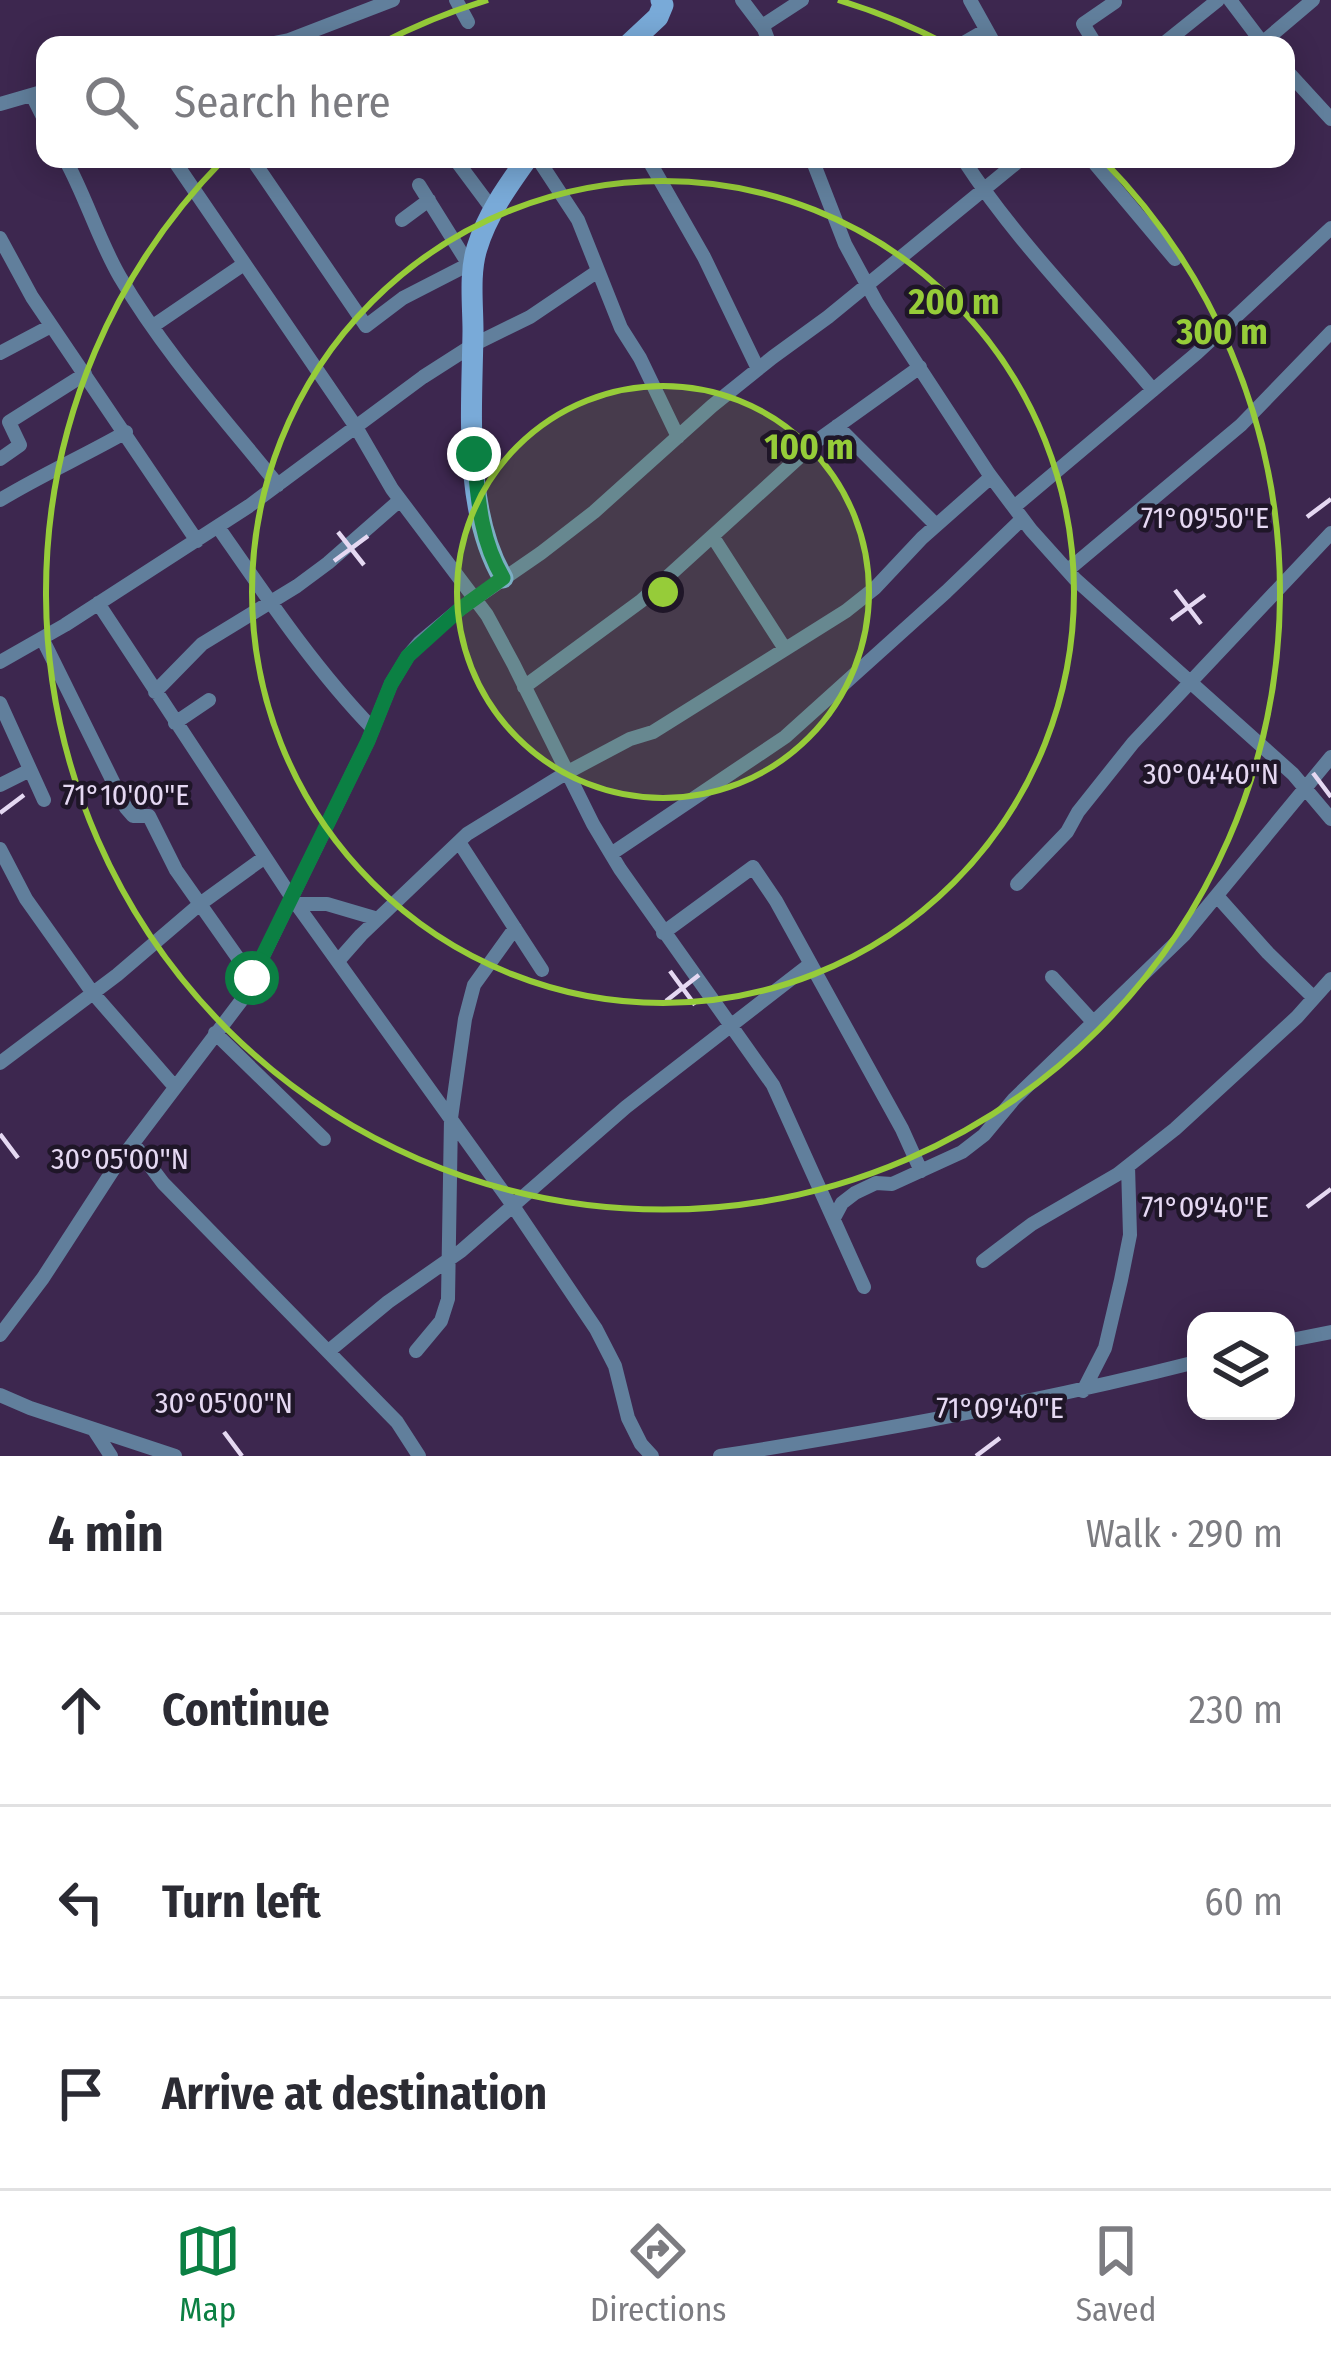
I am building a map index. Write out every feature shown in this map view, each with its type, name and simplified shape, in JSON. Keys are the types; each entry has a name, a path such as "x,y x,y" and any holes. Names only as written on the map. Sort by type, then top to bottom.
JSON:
{"street":[{"path":"299,36 393,0"},
{"path":"456,0 468,22"},
{"path":"638,36 658,17 661,0"},
{"path":"742,0 766,36"},
{"path":"762,26 802,0"},
{"path":"970,0 990,36"},
{"path":"1184,0 1197,17"},
{"path":"1173,36 1218,0"},
{"path":"1230,0 1257,36"},
{"path":"1272,36 1313,0"},
{"path":"1090,36 1083,24 1107,4"},
{"path":"976,36 986,30"},
{"path":"1295,80 1331,119"},
{"path":"0,104 36,94"},
{"path":"70,168 120,277 278,485"},
{"path":"179,168 356,427 400,500 487,615 611,854 773,1085 863,1287"},
{"path":"259,168 366,326 403,298 472,263"},
{"path":"461,168 493,211"},
{"path":"503,578 491,557 478,506 472,263 493,211 521,168"},
{"path":"544,168 578,220 621,328 678,436"},
{"path":"653,168 704,257 758,369"},
{"path":"815,168 845,244 867,284 1018,513 1068,570 1292,775 1331,819"},
{"path":"969,168 1022,241 1153,390"},
{"path":"0,1335 174,1086 241,1000 294,901 391,684 419,643 594,512 758,369 1010,168"},
{"path":"1098,168 1175,259"},
{"path":"419,185 472,263"},
{"path":"403,220 429,200"},
{"path":"611,854 785,737 946,592 1018,513 1331,228"},
{"path":"2,249 197,541"},
{"path":"153,326 244,264"},
{"path":"0,662 218,527 423,377 530,317 598,272"},
{"path":"0,353 51,326"},
{"path":"1068,570 1241,425 1331,332"},
{"path":"524,686 640,602 787,467 920,367"},
{"path":"0,459 20,445 9,422 85,374"},
{"path":"836,426 936,525"},
{"path":"0,500 125,432"},
{"path":"338,961 467,834 566,773 653,732 846,611 991,477"},
{"path":"155,692 183,667 189,654 328,563 400,500"},
{"path":"218,527 351,706 373,728"},
{"path":"1017,884 1067,832 1133,743 1330,536"},
{"path":"713,537 785,649"},
{"path":"98,603 294,901 596,1330 615,1366 628,1418 652,1456"},
{"path":"42,638 126,808 133,816 149,816 176,870 252,978"},
{"path":"175,723 209,700"},
{"path":"0,703 44,800"},
{"path":"833,1218 855,1193 921,1171 962,1152 984,1135 1184,935 1331,758"},
{"path":"0,785 30,770"},
{"path":"459,842 542,970"},
{"path":"0,849 26,899 92,992 174,1086"},
{"path":"0,1063 265,857"},
{"path":"663,933 753,867 776,901 921,1171"},
{"path":"1217,896 1314,998"},
{"path":"294,901 327,904 378,919"},
{"path":"416,1351 441,1321 448,1299 451,1118 465,1019 474,985 515,928"},
{"path":"329,1351 449,1259 626,1107 809,965"},
{"path":"1052,977 1095,1024"},
{"path":"983,1262 1032,1224 1128,1166 1175,1129 1297,1017 1331,979"},
{"path":"215,1033 324,1138"},
{"path":"133,1143 163,1183 397,1422 418,1456"},
{"path":"1083,1391 1106,1348 1130,1235 1128,1166"},
{"path":"1295,1339 1331,1332"},
{"path":"720,1456 1083,1391 1187,1364"},
{"path":"0,1395 175,1456"},
{"path":"94,1430 111,1456"}],"route":[{"path":"252,978 408,656 503,578 483,533 474,454"}]}
